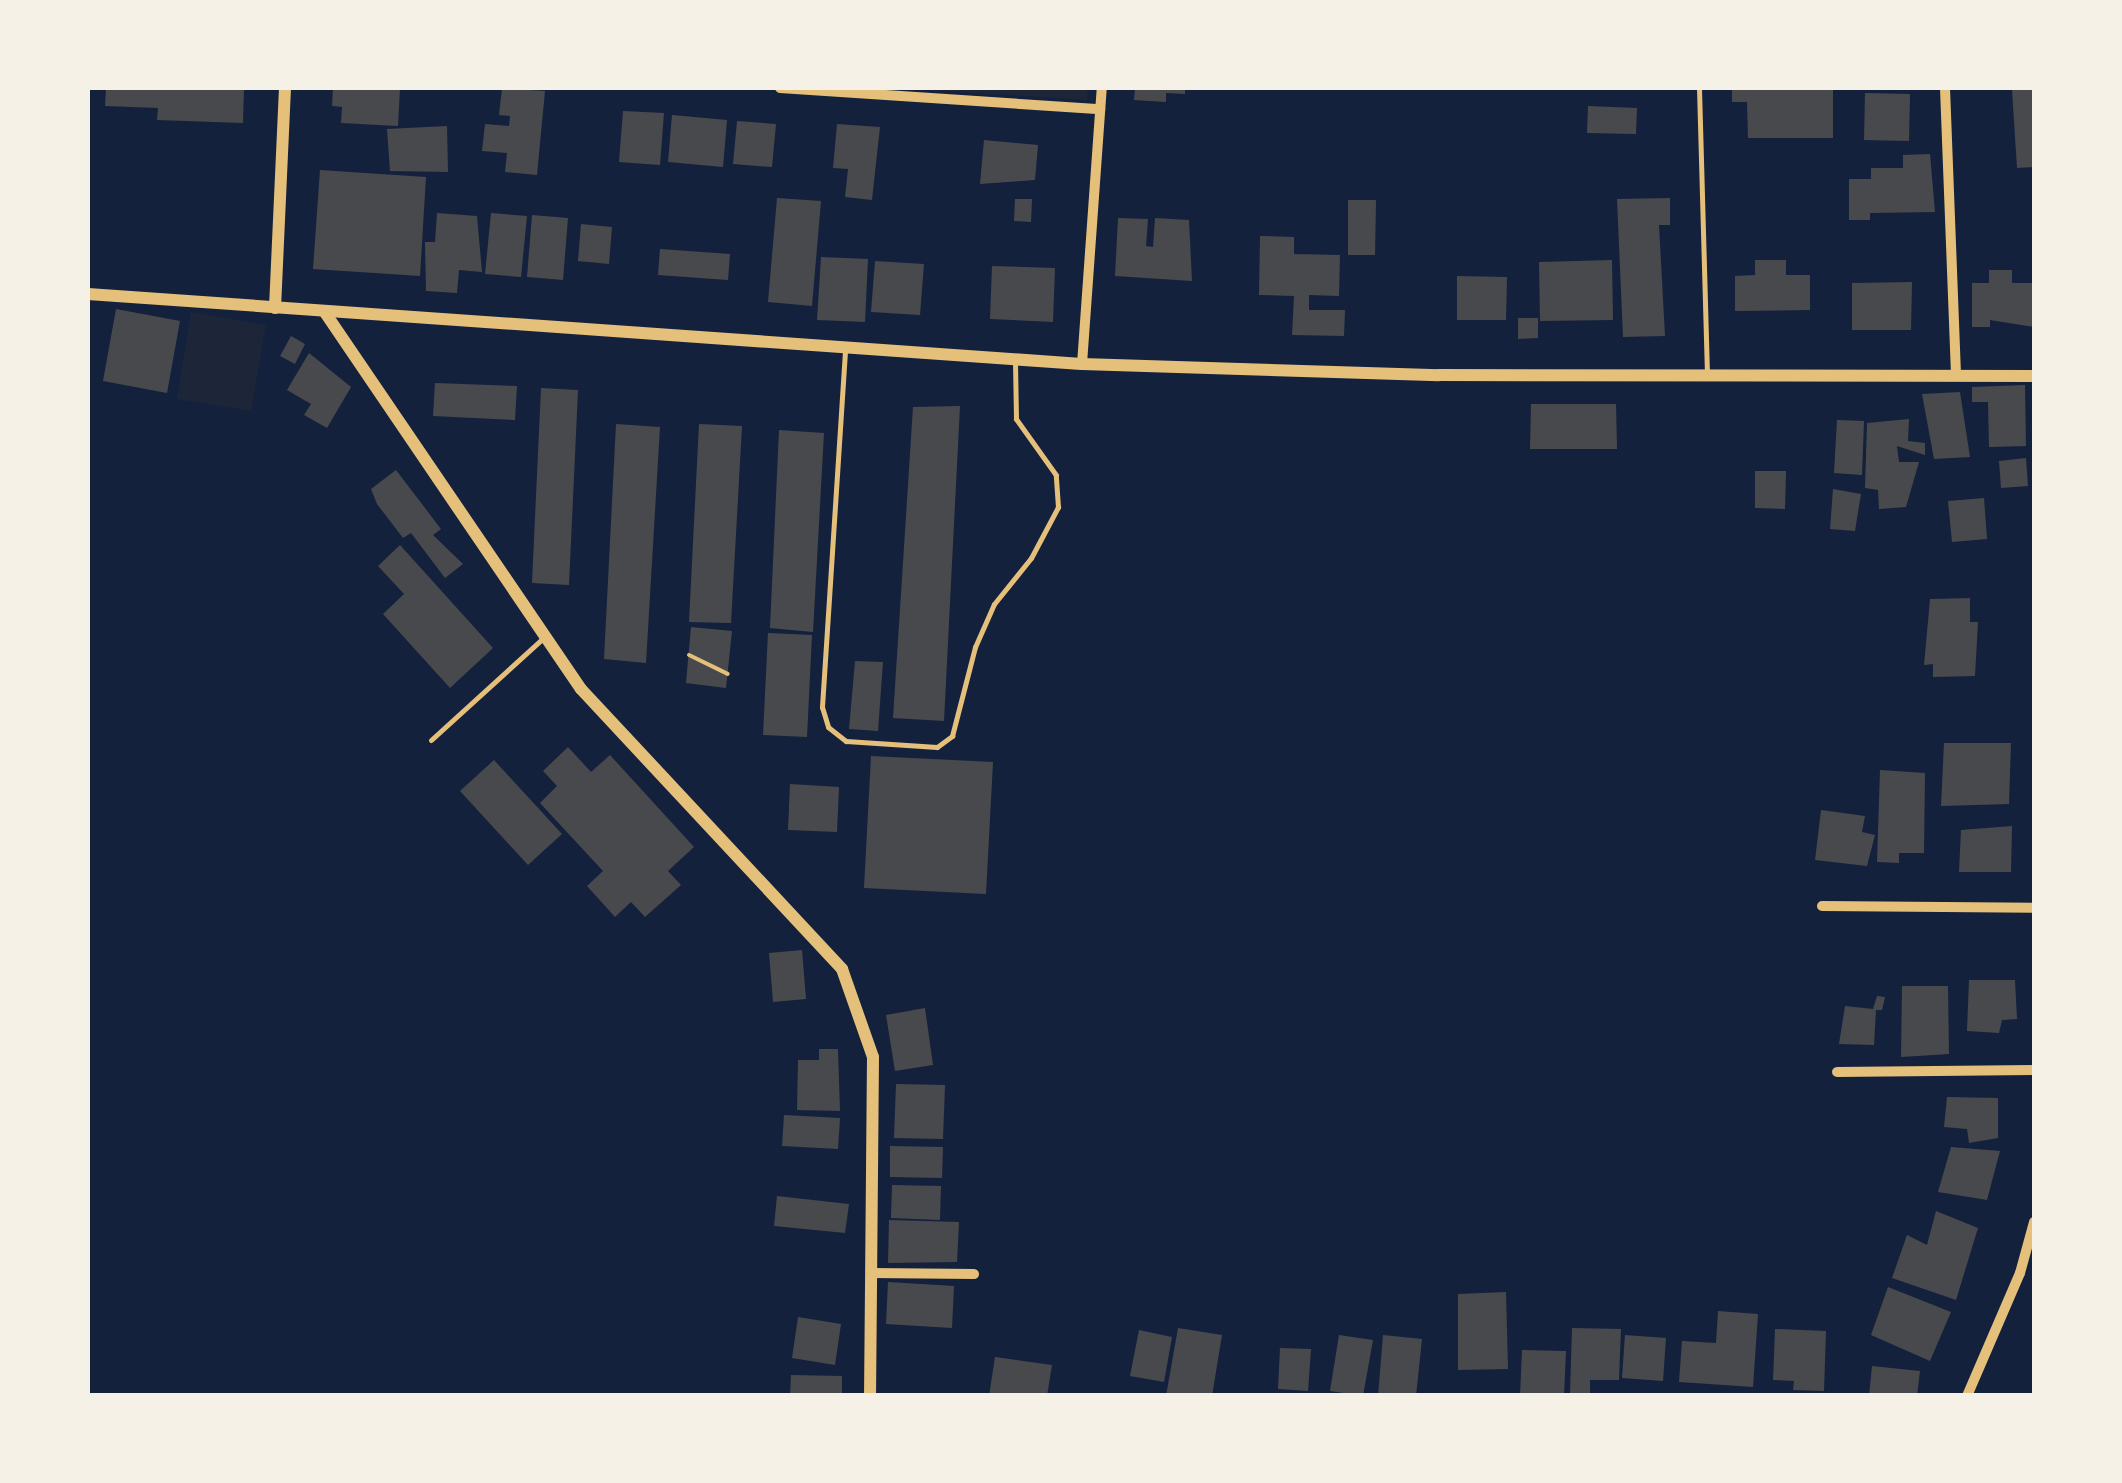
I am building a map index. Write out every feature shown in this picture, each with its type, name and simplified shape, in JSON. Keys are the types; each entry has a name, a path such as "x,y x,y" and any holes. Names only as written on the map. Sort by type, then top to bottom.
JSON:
{"street":[{"path":"275,308 285,88"},
{"path":"780,88 1100,109"},
{"path":"1082,364 1102,88"},
{"path":"1945,88 1956,376"},
{"path":"88,294 1082,364 1708,375 2034,376"},
{"path":"324,311 581,689 842,969 873,1057 870,1396"},
{"path":"1822,906 2034,908"},
{"path":"1838,1072 2034,1070"},
{"path":"1967,1396 2020,1273 2034,1222"},
{"path":"871,1273 974,1274"}],"lane":[{"path":"1698,88 1708,375"},
{"path":"845,348 820,695 828,727 846,741 947,743 994,604 1052,526 1060,488 1016,419 1015,360"},
{"path":"431,740 544,636"}],"path":[{"path":"689,655 728,674"}],"shaded area":[{"path":"897,88 1088,88 1087,100"},
{"path":"191,312 266,325 251,411 177,399"}],"building":[{"path":"106,88 244,88 243,123 157,120 158,108 105,106"},
{"path":"333,88 400,89 398,126 341,123 342,107 332,106"},
{"path":"502,88 545,91 537,175 505,172 507,153 482,151 485,124 509,126 510,116 499,115"},
{"path":"1135,88 1185,88 1185,94 1166,93 1166,102 1134,100"},
{"path":"1732,88 1833,88 1833,138 1748,138 1747,102 1732,102"},
{"path":"2034,89 2034,167 2017,168 2012,90"},
{"path":"1865,93 1910,94 1909,141 1864,140"},
{"path":"1588,106 1637,108 1636,134 1587,133"},
{"path":"623,111 664,113 660,165 619,162"},
{"path":"672,115 727,120 723,167 668,162"},
{"path":"737,121 776,124 772,167 733,164"},
{"path":"837,124 880,127 872,200 845,197 848,169 833,168"},
{"path":"447,126 448,172 390,171 387,129"},
{"path":"984,140 1038,145 1035,180 980,184"},
{"path":"1930,154 1935,212 1870,213 1870,220 1849,220 1849,179 1871,179 1871,168 1903,168 1903,155"},
{"path":"320,170 426,177 420,276 313,269"},
{"path":"777,198 821,201 812,306 768,302"},
{"path":"1670,198 1670,225 1659,225 1665,336 1623,337 1617,199"},
{"path":"1015,199 1032,199 1031,222 1014,221"},
{"path":"1348,200 1376,200 1375,255 1348,255"},
{"path":"437,213 477,216 482,272 459,270 457,293 426,291 425,242 435,242"},
{"path":"491,213 527,216 521,277 485,274"},
{"path":"532,215 568,218 563,280 527,277"},
{"path":"1118,218 1148,219 1146,246 1153,247 1155,218 1189,220 1192,281 1115,276"},
{"path":"581,224 612,227 609,264 578,261"},
{"path":"1260,236 1294,237 1294,254 1340,255 1339,296 1309,295 1309,310 1345,310 1344,336 1292,335 1294,296 1259,295"},
{"path":"660,249 730,254 728,280 658,275"},
{"path":"821,257 868,259 865,322 817,320"},
{"path":"1612,260 1613,320 1540,321 1539,262"},
{"path":"1755,260 1786,260 1786,275 1810,275 1810,310 1735,311 1735,276 1755,275"},
{"path":"875,261 924,264 920,315 871,312"},
{"path":"992,266 1055,268 1053,322 990,319"},
{"path":"1989,270 2012,270 2012,283 2034,283 2034,327 1990,320 1990,327 1972,327 1972,283 1989,283"},
{"path":"1457,276 1507,277 1506,320 1457,320"},
{"path":"1912,282 1911,330 1852,330 1852,283"},
{"path":"116,309 180,321 167,393 103,381"},
{"path":"1518,318 1538,318 1538,338 1518,339"},
{"path":"291,336 305,344 295,364 280,356"},
{"path":"309,353 351,387 327,428 304,415 311,404 287,390"},
{"path":"435,383 517,386 515,420 433,416"},
{"path":"2025,385 2026,446 1989,447 1988,402 1972,402 1972,387"},
{"path":"541,388 578,390 569,585 532,583"},
{"path":"1960,392 1970,457 1934,459 1922,394"},
{"path":"1531,404 1616,404 1617,449 1530,449"},
{"path":"960,406 944,721 893,718 913,407"},
{"path":"1909,419 1908,441 1925,443 1925,455 1897,446 1899,462 1919,462 1906,507 1879,509 1878,490 1865,488 1867,423"},
{"path":"1837,420 1864,421 1862,475 1834,473"},
{"path":"616,424 660,427 646,663 604,659"},
{"path":"699,424 742,426 731,623 689,622"},
{"path":"779,430 824,433 813,632 770,628"},
{"path":"2026,458 2028,486 2001,488 1999,461"},
{"path":"396,470 441,529 433,535 463,564 445,578 411,533 403,538 377,504 371,489"},
{"path":"1755,471 1786,471 1785,509 1755,508"},
{"path":"1833,489 1861,494 1855,531 1830,529"},
{"path":"1984,498 1987,539 1952,542 1948,501"},
{"path":"400,545 493,648 450,688 383,614 404,594 378,566"},
{"path":"1970,598 1970,622 1978,622 1975,676 1933,677 1933,664 1924,665 1930,599"},
{"path":"691,627 732,631 726,688 686,683"},
{"path":"768,633 812,635 807,737 763,735"},
{"path":"855,661 883,662 878,731 849,729"},
{"path":"1944,743 2011,743 2009,804 1941,806"},
{"path":"568,747 591,772 610,755 694,847 668,871 681,885 645,917 631,902 615,917 587,886 603,871 540,803 557,786 543,771"},
{"path":"871,756 993,762 986,894 864,888"},
{"path":"494,760 562,834 528,865 460,791"},
{"path":"1880,770 1925,773 1924,853 1899,853 1899,863 1877,862"},
{"path":"790,784 839,787 837,832 788,830"},
{"path":"1821,810 1865,816 1862,832 1875,835 1867,866 1815,860"},
{"path":"2012,826 2011,872 1959,872 1961,830"},
{"path":"802,950 806,999 773,1002 769,953"},
{"path":"1969,980 2015,980 2017,1019 2002,1020 1999,1033 1967,1031"},
{"path":"1902,986 1948,986 1949,1054 1901,1057"},
{"path":"1877,996 1885,997 1882,1010 1876,1010 1874,1045 1839,1044 1845,1006 1873,1009"},
{"path":"925,1008 933,1065 895,1071 886,1015"},
{"path":"819,1049 838,1049 840,1111 797,1110 798,1060 819,1060"},
{"path":"896,1084 945,1085 943,1139 894,1138"},
{"path":"1947,1097 1998,1098 1998,1138 1969,1143 1967,1129 1944,1127"},
{"path":"784,1115 840,1118 838,1149 782,1146"},
{"path":"890,1146 943,1147 942,1178 890,1177"},
{"path":"1951,1147 2000,1151 1987,1200 1938,1192"},
{"path":"892,1185 941,1186 940,1220 891,1218"},
{"path":"777,1196 849,1204 845,1233 774,1226"},
{"path":"1936,1211 1978,1228 1956,1300 1892,1278 1907,1235 1927,1245"},
{"path":"889,1220 959,1222 957,1262 888,1263"},
{"path":"888,1282 954,1286 952,1328 886,1324"},
{"path":"1888,1287 1951,1312 1930,1361 1871,1335"},
{"path":"1506,1292 1508,1369 1458,1370 1458,1294"},
{"path":"1718,1311 1758,1314 1753,1387 1679,1382 1682,1341 1716,1343"},
{"path":"798,1317 841,1324 835,1365 792,1358"},
{"path":"1178,1328 1222,1335 1212,1396 1166,1396"},
{"path":"1572,1328 1621,1329 1619,1380 1590,1380 1590,1393 1570,1393"},
{"path":"1775,1329 1826,1331 1824,1391 1793,1390 1794,1381 1773,1380"},
{"path":"1139,1330 1172,1337 1164,1382 1130,1376"},
{"path":"1339,1335 1373,1340 1363,1396 1330,1391"},
{"path":"1383,1335 1422,1339 1416,1396 1378,1396"},
{"path":"1625,1335 1666,1338 1663,1381 1622,1378"},
{"path":"1280,1348 1311,1349 1308,1391 1278,1389"},
{"path":"1522,1350 1566,1351 1564,1396 1520,1396"},
{"path":"995,1357 1052,1365 1047,1396 989,1396"},
{"path":"1872,1366 1920,1371 1917,1396 1869,1396"},
{"path":"791,1375 842,1376 842,1396 790,1396"}]}
